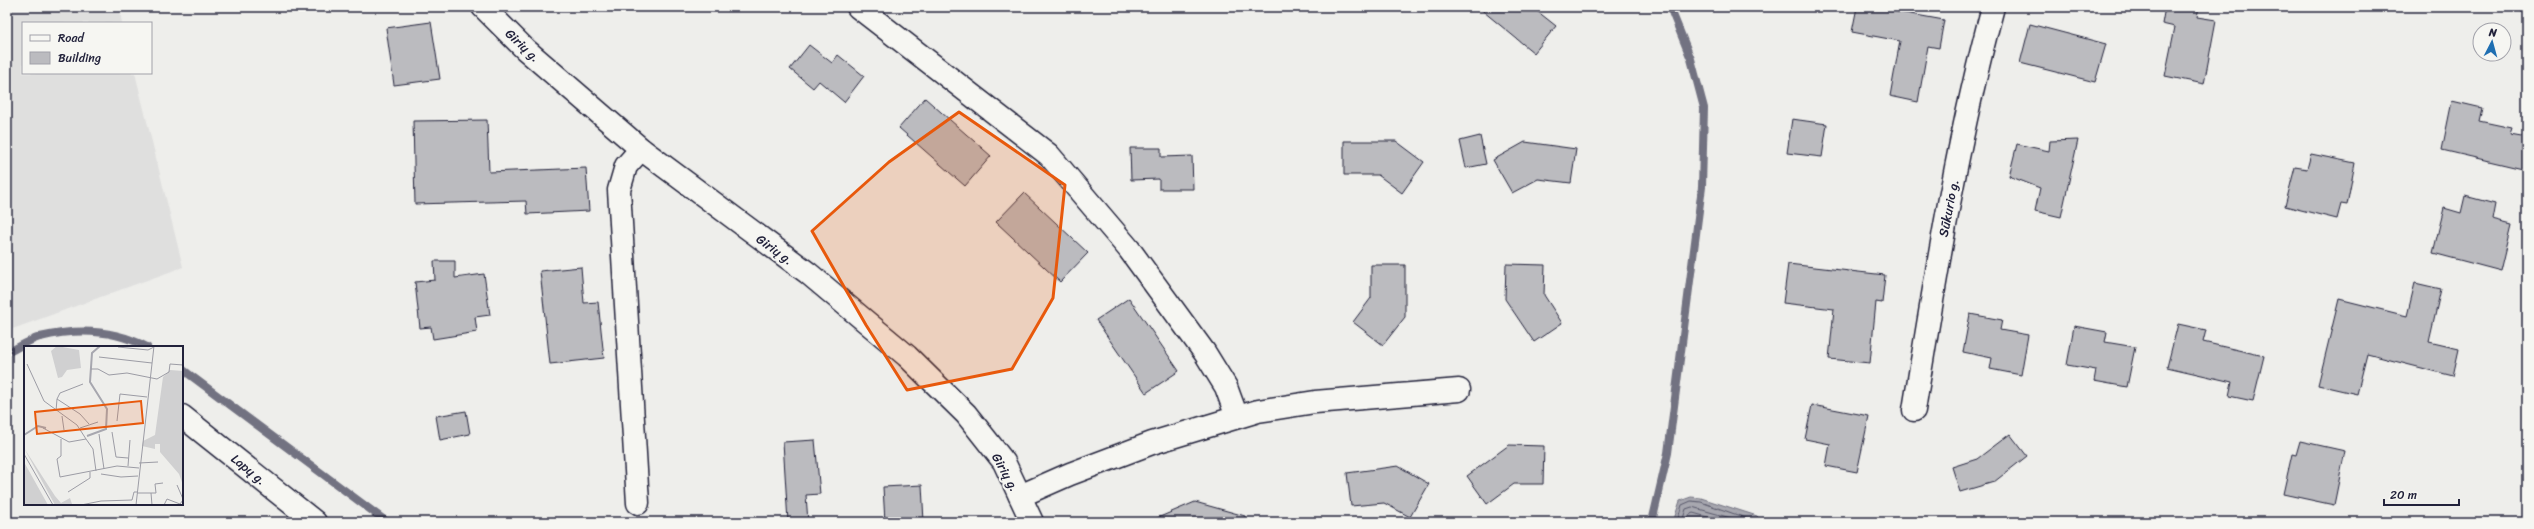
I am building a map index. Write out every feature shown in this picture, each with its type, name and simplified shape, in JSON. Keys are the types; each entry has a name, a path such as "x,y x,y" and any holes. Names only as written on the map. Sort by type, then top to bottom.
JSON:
{"street":[{"path":"858,7 1049,154 1129,249 1205,353 1226,387 1237,417"},
{"name":"Sūkurio g.","path":"1914,410 1943,235 1973,81 1993,7"},
{"name":"Girių g.","path":"491,10 525,49 641,149 808,273 907,356 966,414 1004,462 1032,522"},
{"path":"638,503 619,190 626,166 641,149"},
{"path":"1020,496 1070,474 1152,443 1237,417 1316,402 1459,390"},
{"name":"Lapų g.","path":"183,417 315,522"}],"highlighted area":[{"path":"959,112 1065,185 1053,298 1012,369 907,390 866,325 812,231 889,162"}],"shaded area":[{"path":"7,7 119,7 122,22 22,22 22,74 135,74 183,267 7,331"}],"water":[{"path":"1691,497 1701,498 1757,516 1763,522 1673,522 1680,501"}],"building":[{"path":"1478,7 1532,7 1556,26 1534,53"},
{"path":"1857,7 1871,7 1944,20 1939,48 1928,46 1918,102 1890,96 1900,41 1852,32"},
{"path":"2165,7 2199,7 2197,17 2216,20 2204,84 2165,76 2175,27 2162,24"},
{"path":"431,22 440,79 394,85 386,28"},
{"path":"2030,24 2106,44 2095,82 2020,63"},
{"path":"809,45 832,63 838,55 864,76 844,102 819,81 813,88 790,69"},
{"path":"925,98 991,156 965,186 899,128"},
{"path":"2452,101 2482,108 2479,121 2512,128 2510,134 2527,137 2527,170 2442,150"},
{"path":"1792,119 1827,124 1822,157 1787,153"},
{"path":"487,120 489,172 586,168 589,211 527,214 526,201 415,204 413,121"},
{"path":"1480,136 1486,164 1466,168 1460,141"},
{"path":"2078,140 2061,217 2035,211 2040,188 2009,176 2017,144 2049,151 2050,141"},
{"path":"1344,141 1396,141 1424,162 1402,193 1378,175 1344,175"},
{"path":"1525,142 1576,149 1571,183 1538,179 1512,193 1493,160"},
{"path":"1130,148 1161,148 1161,157 1192,156 1193,189 1159,189 1159,179 1131,180"},
{"path":"2311,154 2355,163 2347,205 2341,204 2337,219 2285,206 2295,167 2307,169"},
{"path":"1024,193 1088,253 1060,282 996,222"},
{"path":"2465,196 2495,204 2492,220 2512,225 2501,271 2433,253 2444,208 2461,213"},
{"path":"434,261 455,261 455,278 484,274 490,315 475,317 477,332 433,339 431,327 420,328 415,282 435,280"},
{"path":"1506,264 1545,265 1544,295 1562,323 1534,342 1505,299"},
{"path":"1788,264 1885,275 1882,303 1876,302 1870,363 1829,359 1834,309 1783,303"},
{"path":"1371,265 1405,265 1405,317 1383,345 1353,322 1371,298"},
{"path":"581,267 584,303 598,302 604,358 550,364 540,271"},
{"path":"2415,283 2441,289 2429,342 2459,349 2453,376 2367,354 2357,394 2318,385 2339,299 2407,316"},
{"path":"1129,298 1179,371 1146,393 1096,320"},
{"path":"1970,314 2002,320 2000,330 2028,335 2021,375 1990,369 1992,358 1963,352"},
{"path":"2178,324 2206,330 2203,342 2264,356 2253,401 2229,396 2232,382 2167,367"},
{"path":"2074,326 2107,332 2105,342 2135,347 2127,387 2094,381 2096,370 2067,365"},
{"path":"1812,405 1869,416 1857,472 1826,466 1830,444 1805,439"},
{"path":"466,411 470,434 440,440 436,416"},
{"path":"2010,434 2027,456 1994,482 1960,492 1952,467 1977,459"},
{"path":"815,440 820,494 806,495 808,522 788,522 783,442"},
{"path":"2300,441 2345,451 2334,505 2283,494 2292,454 2296,455"},
{"path":"1509,445 1544,446 1543,484 1514,484 1487,504 1467,476"},
{"path":"1398,466 1429,484 1410,517 1384,503 1351,506 1347,473"},
{"path":"922,485 924,522 885,522 883,487"},
{"path":"1195,502 1245,516 1245,522 1148,522"}],"waterway":[{"path":"1652,522 1668,453 1702,187 1704,108 1691,59 1670,7"},
{"path":"7,353 36,338 81,331 121,337 145,346"},
{"path":"183,370 387,522"}]}
